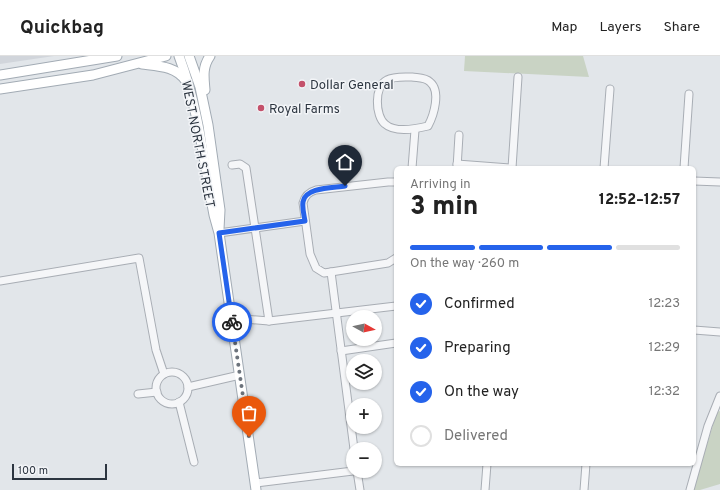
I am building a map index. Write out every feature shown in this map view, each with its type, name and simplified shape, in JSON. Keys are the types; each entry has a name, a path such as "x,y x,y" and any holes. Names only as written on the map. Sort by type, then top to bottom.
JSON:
{"main road":[{"path":"0,75 117,56"},
{"path":"0,89 93,75 166,56"},
{"name":"WEST NORTH STREET","path":"178,56 184,69 198,125 214,215 219,233 256,486"},
{"name":"WEST NORTH STREET","path":"189,56 200,87 206,114 220,210 219,233"},
{"path":"206,114 203,72 210,56"},
{"path":"136,64 164,67 173,70 182,76 189,88"}],"street":[{"path":"396,78 423,78 430,82 435,89 433,117 428,126 415,130 390,127 384,124 378,112 376,102 381,85 386,80 396,78"},
{"path":"511,166 518,78"},
{"path":"604,166 610,89"},
{"path":"684,166 689,94"},
{"path":"412,166 415,130"},
{"path":"457,166 459,135"},
{"path":"232,165 240,164 246,168 270,321"},
{"path":"696,181 720,182"},
{"path":"394,182 316,190 310,192 304,197 303,203 310,254 316,268 324,273 388,263 394,259"},
{"path":"219,233 305,221"},
{"path":"0,281 139,258 156,350 164,374"},
{"path":"331,272 353,442"},
{"path":"231,318 270,321 394,306"},
{"path":"696,330 720,332"},
{"path":"341,351 394,344"},
{"path":"172,372 180,374 186,379 188,387 185,398 180,402 172,404 164,402 157,392 158,382 164,374 172,372"},
{"path":"188,387 240,375"},
{"path":"138,394 157,392"},
{"path":"690,490 708,426 720,396"},
{"path":"180,402 194,462"},
{"path":"485,490 487,466"},
{"path":"584,490 586,466"},
{"path":"256,486 346,472"},
{"path":"358,478 360,490"}],"shaded area":[{"path":"0,56 54,56 0,64"}],"green space":[{"path":"465,56 583,56 589,77 464,71"},
{"path":"720,411 720,484 700,490 693,490 717,412"}],"way so far":[{"path":"232,322 249,437"}],"place":[{"name":"Dollar General","path":"302,84"},
{"name":"Royal Farms","path":"261,108"}],"route":[{"path":"232,322 219,233 305,221 303,203 304,197 310,192 316,190 345,186"}]}
